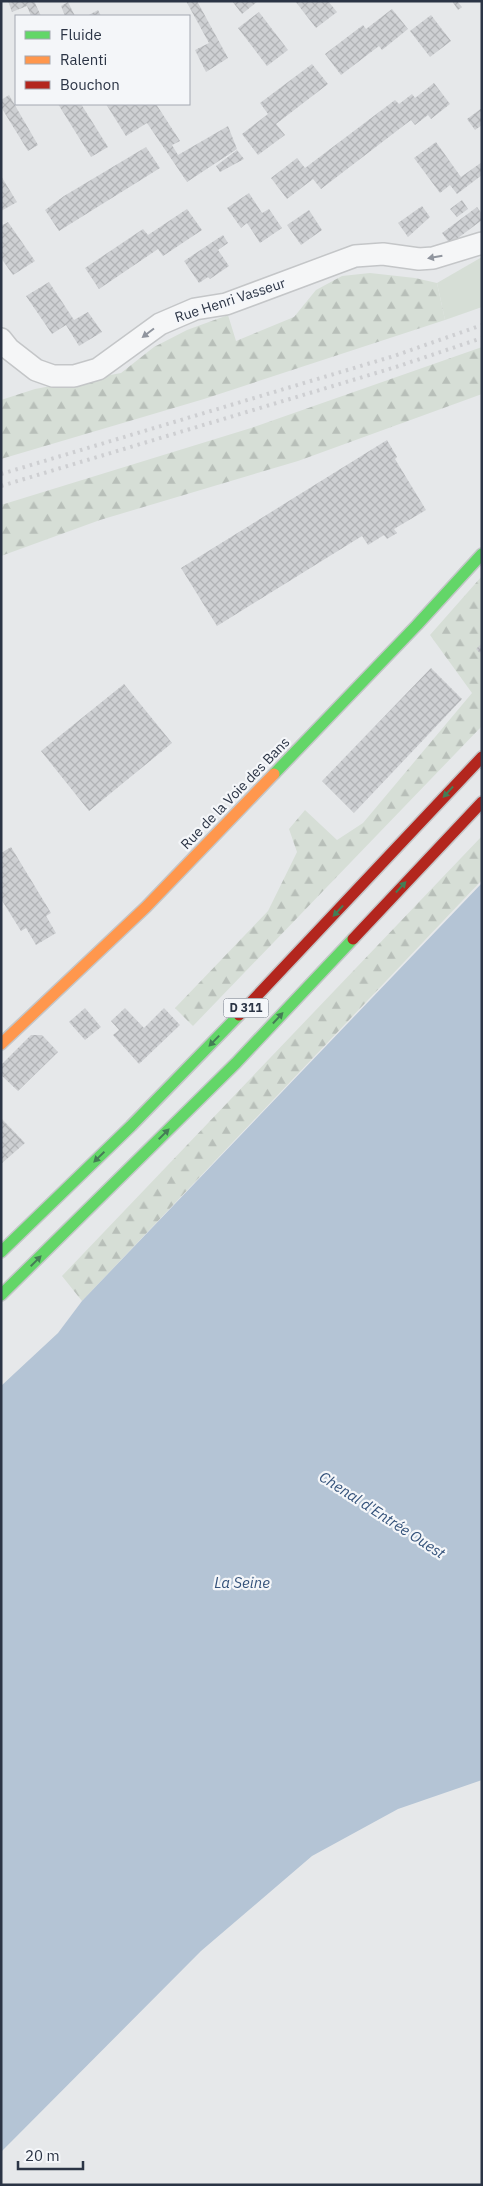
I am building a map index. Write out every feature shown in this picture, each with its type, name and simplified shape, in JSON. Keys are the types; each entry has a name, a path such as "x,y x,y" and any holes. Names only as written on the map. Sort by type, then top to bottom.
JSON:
{"main road":[{"name":"Rue de la Voie des Bans","path":"1,1044 146,906 418,625 482,554"},
{"name":"D 311","path":"1,1252 131,1126 261,993 482,757"},
{"name":"D 311","path":"1,1295 236,1063 482,802"}],"street":[{"name":"Rue Henri Vasseur","path":"1,339 24,362 36,370 52,376 74,376 98,369 160,324 195,309 226,304 355,256 383,254 419,259 433,258 482,243"}],"green space":[{"path":"482,257 482,307 445,320 437,283"},
{"path":"370,273 415,278 437,283 445,320 204,399 1,459 1,400 35,389 121,373 154,347 187,330 228,315 236,341 294,317 316,290 342,276"},
{"path":"482,347 482,394 298,461 100,520 1,556 1,505 251,428"},
{"path":"482,576 482,726 193,1026 175,1008 268,911 297,852 289,829 305,810 337,840 363,823 472,693 430,635"},
{"path":"482,836 482,880 82,1301 62,1276"}],"water":[{"name":"La Seine","path":"482,883 482,1780 398,1809 312,1856 201,1951 1,2152 1,1386 58,1333 82,1301"}],"building":[{"path":"8,1 34,1 41,15 31,15 27,6 12,12"},
{"path":"186,1 197,1 228,58 206,72 195,50 209,43"},
{"path":"232,1 258,1 242,14"},
{"path":"295,1 328,1 337,12 316,28"},
{"path":"452,1 457,1 462,7 458,10"},
{"path":"68,2 74,15 65,15 61,6"},
{"path":"392,9 408,29 382,50 379,46 341,75 325,54 363,25 366,29"},
{"path":"98,10 100,15 89,15"},
{"path":"259,12 288,50 267,66 238,28"},
{"path":"431,15 451,41 430,57 410,31"},
{"path":"312,64 328,84 276,124 285,135 258,155 242,134 268,114 260,103"},
{"path":"434,83 450,104 431,119 428,115 415,125 411,120 321,189 313,179 287,199 271,178 297,158 305,168 395,100 399,104 412,94 415,98"},
{"path":"9,95 38,145 28,151 1,107 1,100"},
{"path":"59,105 82,105 108,147 91,157"},
{"path":"107,105 157,105 180,141 172,145 178,155 228,126 237,149 187,182 147,123 126,136"},
{"path":"482,108 482,125 475,130 467,119"},
{"path":"436,142 461,177 482,162 482,175 457,194 450,185 440,193 414,158"},
{"path":"146,147 160,168 59,231 45,210 64,196"},
{"path":"237,150 244,159 220,172 216,166"},
{"path":"1,176 17,202 1,211"},
{"path":"249,193 262,213 269,209 282,228 260,243 247,223 241,228 227,208"},
{"path":"462,200 468,209 457,217 450,209"},
{"path":"422,206 430,217 408,237 398,223"},
{"path":"477,207 482,214 482,220 450,244 442,233"},
{"path":"187,209 202,230 163,256 158,249 99,289 85,268 143,229 148,235"},
{"path":"309,210 322,230 301,245 287,225"},
{"path":"8,222 35,261 13,275 1,258 1,226"},
{"path":"223,235 228,243 218,250 229,266 210,279 208,277 199,283 184,261"},
{"path":"49,282 74,320 88,312 102,332 79,346 66,325 52,334 26,296"},
{"path":"387,440 397,457 395,459 426,510 394,529 397,533 387,539 384,535 368,545 362,536 217,626 181,568"},
{"path":"482,643 482,655 476,649"},
{"path":"431,668 462,699 354,813 322,781"},
{"path":"124,684 172,743 89,811 41,751"},
{"path":"11,847 51,913 46,916 56,933 36,945 26,928 21,931 1,899 1,853"},
{"path":"85,1008 101,1027 85,1040 69,1022"},
{"path":"125,1008 144,1028 164,1008 180,1025 139,1064 113,1035 119,1030 111,1021"},
{"path":"31,1035 42,1035 58,1052 18,1091 1,1075 1,1065"},
{"path":"1,1118 25,1143 1,1164"}],"railway":[{"path":"1,474 394,356 482,325"},
{"path":"1,486 396,367 482,338"}],"traffic: fast":[{"path":"274,774 417,625 482,554"},
{"path":"1,1295 236,1063 353,939"},
{"path":"1,1252 131,1126 239,1015"}],"traffic: slow":[{"path":"1,1044 146,907 274,774"}],"traffic: jam":[{"path":"239,1015 482,757"},
{"path":"353,939 482,802"}],"water label":[{"name":"Chenal d'Entrée Ouest","path":"382,1515"}]}
